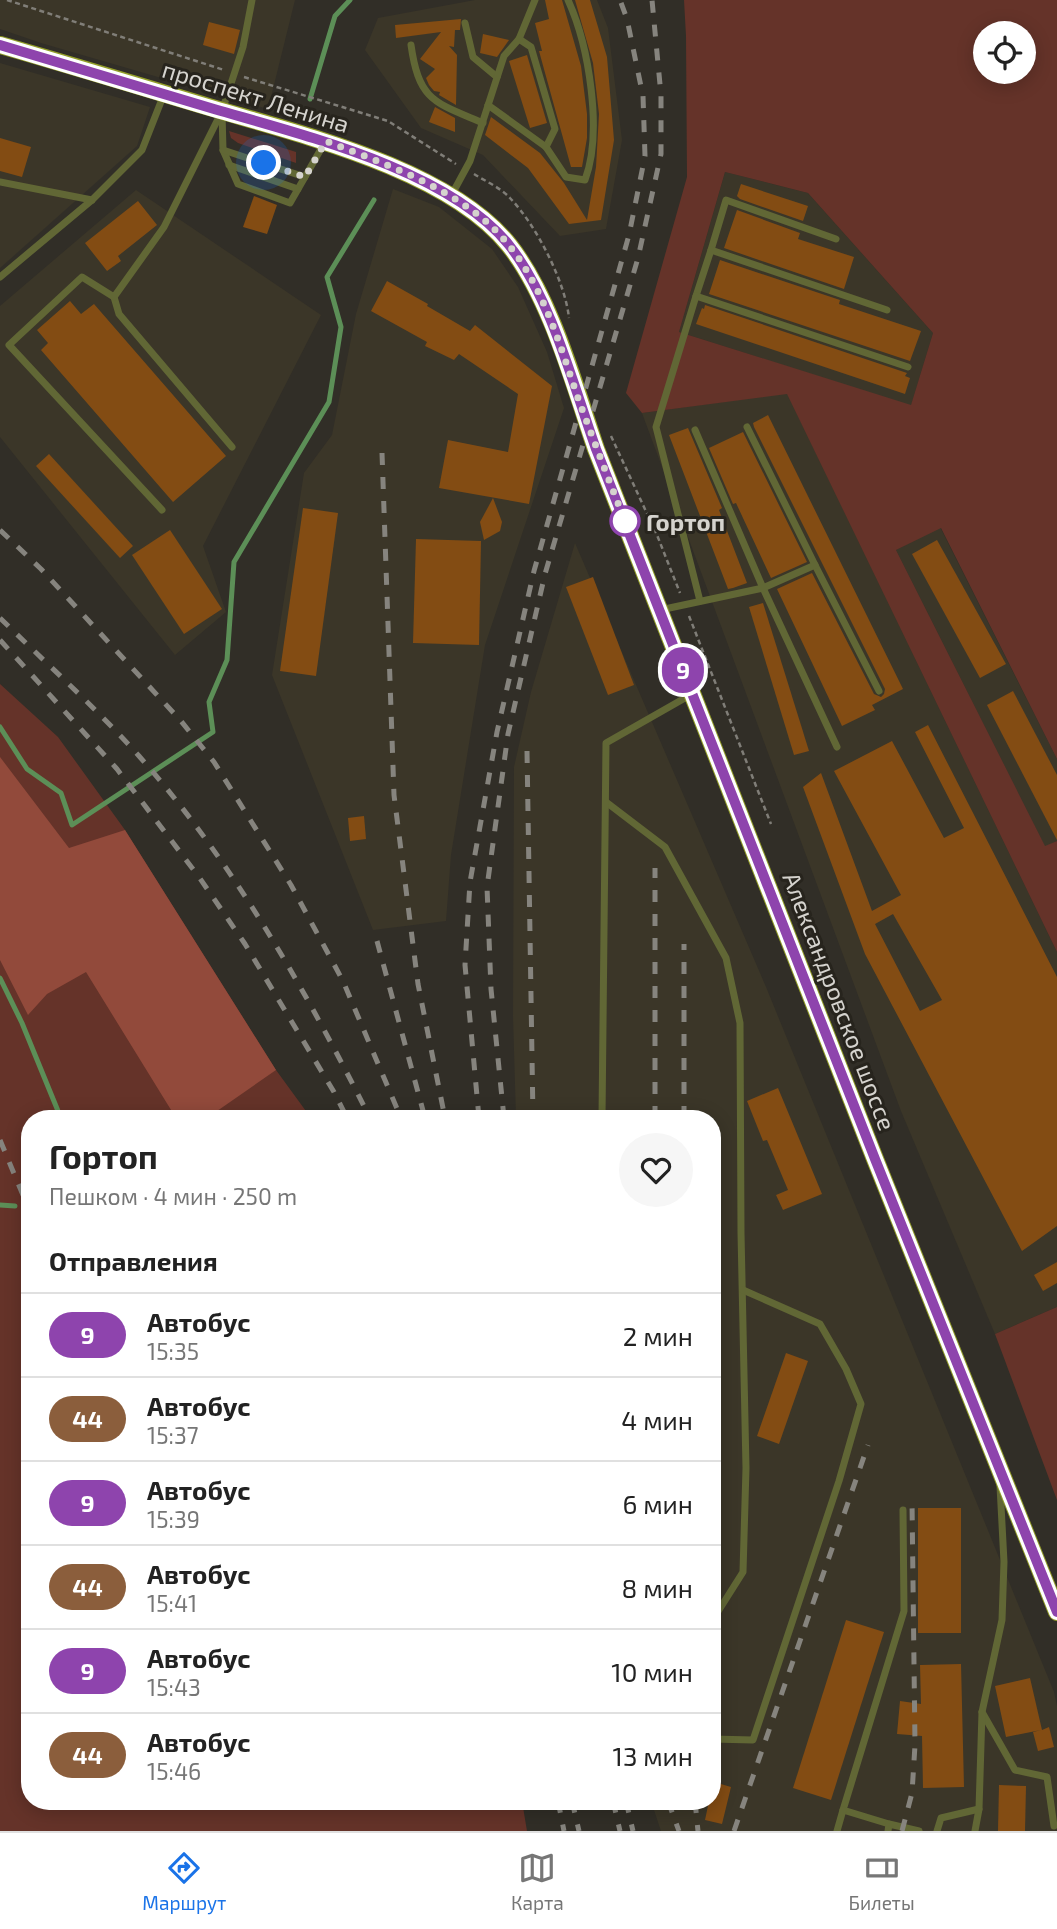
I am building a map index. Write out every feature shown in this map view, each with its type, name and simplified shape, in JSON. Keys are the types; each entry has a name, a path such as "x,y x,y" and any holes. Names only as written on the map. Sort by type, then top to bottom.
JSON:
{"main road":[{"name":"проспект Ленина","path":"0,44 326,141 383,163 451,196 484,220 508,244 531,278 555,333 581,405"},
{"name":"Александровское шоссе","path":"581,405 1057,1612"}],"lane":[{"path":"114,296 164,227 222,111 243,47 252,0"},
{"path":"451,196 483,123 504,57 519,39 535,0"},
{"path":"488,106 546,147 566,177 585,180 590,166 595,126 588,69 569,0"},
{"path":"465,23 473,57 497,77"},
{"path":"519,39 531,47 555,129 546,147"},
{"path":"411,45 414,65 423,91 444,107 483,123"},
{"path":"0,277 92,200 142,150 164,94"},
{"path":"222,111 223,150 237,184 290,203 326,141"},
{"path":"223,150 305,177"},
{"path":"229,165 298,189"},
{"path":"0,182 92,200"},
{"path":"700,601 656,427 726,200 836,239"},
{"path":"711,250 887,310"},
{"path":"162,510 9,345 82,278 114,296 119,314 232,447"},
{"path":"696,296 908,367"},
{"path":"747,427 880,691"},
{"path":"695,430 763,587 837,747"},
{"path":"660,610 763,587 815,565"},
{"path":"602,1110 606,743 693,694"},
{"path":"606,802 665,847 726,958 740,1023 747,1468 743,1572 721,1607"},
{"path":"721,1739 753,1740 839,1481 860,1404 846,1369 820,1324 743,1290"},
{"path":"975,1831 979,1809 982,1712 1002,1620 1004,1562 999,1468"},
{"path":"837,1831 904,1611 903,1510"},
{"path":"982,1712 1015,1770 1047,1777 1054,1826"},
{"path":"937,1831 942,1818 979,1809"},
{"path":"843,1810 889,1828 919,1831"}],"path":[{"path":"7,0 310,99 388,121 509,196 537,236 567,298 569,319"},
{"path":"607,427 657,535 771,824"}],"shaded area":[{"path":"0,0 295,0 268,109 0,29"},
{"path":"475,0 597,0 608,28 622,140 606,229 560,236 483,155 421,128 365,50 378,18"},
{"path":"684,0 1057,0 1057,759 941,528 896,550 1045,846 1057,841 1057,952 787,394 642,413 626,393 687,177","holes":["725,172 808,193 933,333 911,405 679,332"]},
{"path":"0,63 150,107 137,146 0,268"},
{"path":"229,131 296,152 296,163 238,143 231,138"},
{"path":"725,172 808,193 933,333 911,406 679,332"},
{"path":"393,189 439,207 492,249 518,287 547,352 564,408 485,645 451,855 446,921 373,930 272,675 304,473 332,435 356,314"},
{"path":"136,190 321,315 203,546 226,612 175,655 0,437 0,306"},
{"path":"787,393 1057,952 1057,1307 995,1334 901,1111 642,413"},
{"path":"940,527 1057,759 1057,841 1045,847 896,550"},
{"path":"575,543 766,987 1054,1692 1057,1706 1057,1831 661,1831 654,1810 721,1810 721,1110 516,1110 513,1016 514,767 531,692"},
{"path":"0,684 58,737 125,830 276,1070 305,1110 21,1110 21,1810 524,1810 527,1831 0,1831"},
{"path":"0,757 69,848 125,830 276,1070 218,1110 171,1110 86,972 47,994 28,1015 0,960"},
{"path":"1057,1307 1057,1500 995,1334"}],"building":[{"path":"545,0 562,0 581,66 587,114 587,138 582,167 571,167 539,51 542,51 535,23 549,19"},
{"path":"575,0 590,0 607,57 614,140 601,220 569,224 528,168 485,135 491,117 540,153 564,183 587,220 596,167 599,114 593,63"},
{"path":"461,19 460,30 455,30 454,47 449,46 457,55 456,105 429,85 426,78 435,69 420,59 441,32 396,38 395,25"},
{"path":"209,22 240,30 234,54 203,45"},
{"path":"483,34 509,40 497,57 480,53"},
{"path":"527,55 547,123 530,128 509,61"},
{"path":"435,107 455,118 455,132 429,122"},
{"path":"0,138 31,147 22,177 0,171"},
{"path":"741,184 808,206 803,221 740,199 737,196"},
{"path":"254,196 277,205 267,234 243,227"},
{"path":"138,201 157,225 118,256 121,261 107,271 85,243"},
{"path":"737,210 800,233 798,239 854,257 844,289 724,248"},
{"path":"720,260 840,300 839,304 921,331 910,361 709,294"},
{"path":"387,281 470,331 475,325 552,386 529,504 439,488 448,440 508,452 518,394 459,354 454,360 425,346 427,342 371,311"},
{"path":"70,301 81,314 94,304 226,456 173,502 41,350 48,343 37,330"},
{"path":"705,305 907,373 905,376 910,378 905,394 696,324"},
{"path":"768,415 903,689 872,705 875,710 842,726 777,589 812,573 874,694 881,697 885,689 754,427 753,423"},
{"path":"688,428 722,508 719,510 747,583 733,588 728,589 669,435"},
{"path":"743,432 807,562 771,578 736,503 733,504 709,448"},
{"path":"49,454 133,546 120,558 36,466"},
{"path":"493,498 502,522 500,531 484,540 480,522"},
{"path":"303,508 338,513 316,676 280,671"},
{"path":"170,530 222,609 184,634 132,555"},
{"path":"416,539 481,541 479,645 413,643"},
{"path":"937,540 1006,664 980,678 912,554"},
{"path":"593,577 634,685 608,695 566,587"},
{"path":"763,603 809,751 794,755 749,607"},
{"path":"1013,691 1057,775 1057,840 987,705"},
{"path":"928,725 1057,977 1057,1226 1022,1251 865,954 803,787 821,773 872,911 901,895 834,771 892,741 944,838 964,828 915,732","holes":["893,914 942,1000 920,1011 875,924"]},
{"path":"364,816 366,839 350,841 348,818"},
{"path":"778,1088 822,1194 783,1210 776,1195 788,1190 767,1140 763,1141 747,1101"},
{"path":"1057,1262 1057,1283 1043,1291 1034,1275"},
{"path":"786,1353 808,1361 779,1444 757,1436"},
{"path":"918,1508 961,1508 961,1633 918,1633"},
{"path":"846,1620 884,1632 831,1800 793,1788"},
{"path":"961,1664 964,1787 923,1788 922,1736 897,1734 900,1701 921,1704 920,1665"},
{"path":"1030,1678 1042,1730 1049,1727 1054,1747 1038,1751 1033,1732 1041,1730 1006,1737 995,1686"},
{"path":"721,1784 731,1787 722,1824 705,1820 707,1810 721,1810"},
{"path":"999,1785 1026,1786 1025,1831 998,1831"}],"waterway":[{"path":"310,99 335,16 350,0"},
{"path":"0,727 27,769 61,793 72,825 213,732 209,702 227,660 234,562 329,402 341,327 327,277 374,200"},
{"path":"0,978 22,1023 58,1110"},
{"path":"0,1205 15,1206"}],"railway":[{"path":"478,1110 465,965 470,882 497,732 534,571 629,235 645,156 643,96 627,19 620,0"},
{"path":"503,1110 491,989 487,887 508,734 545,574 638,258 661,154 661,95 652,0"},
{"path":"382,453 394,795 418,984 443,1110"},
{"path":"0,530 41,569 181,721 214,762 291,885 343,981 398,1110"},
{"path":"0,618 123,738 174,797 206,840 237,884 294,976 366,1110"},
{"path":"0,640 117,769 199,877 245,944 343,1110"},
{"path":"527,751 533,1110"},
{"path":"655,868 655,1110"},
{"path":"377,941 423,1110"},
{"path":"684,944 684,1110"},
{"path":"0,1140 21,1190"},
{"path":"734,1831 868,1445"},
{"path":"902,1831 912,1793 915,1745 912,1501"},
{"path":"560,1810 564,1831"},
{"path":"574,1810 579,1831"},
{"path":"615,1810 620,1831"},
{"path":"628,1810 633,1831"},
{"path":"671,1810 679,1831"},
{"path":"696,1810 698,1831"}],"bus line":[{"name":"9","path":"0,45 326,141 383,163 451,196 484,220 508,244 531,278 555,333 596,449 875,1159 1057,1612"}],"place":[{"name":"Гортоп","path":"625,521"}],"route":[{"path":"264,163 305,177 326,141 383,163 451,196 484,220 508,244 531,278 555,333 625,521"}]}
